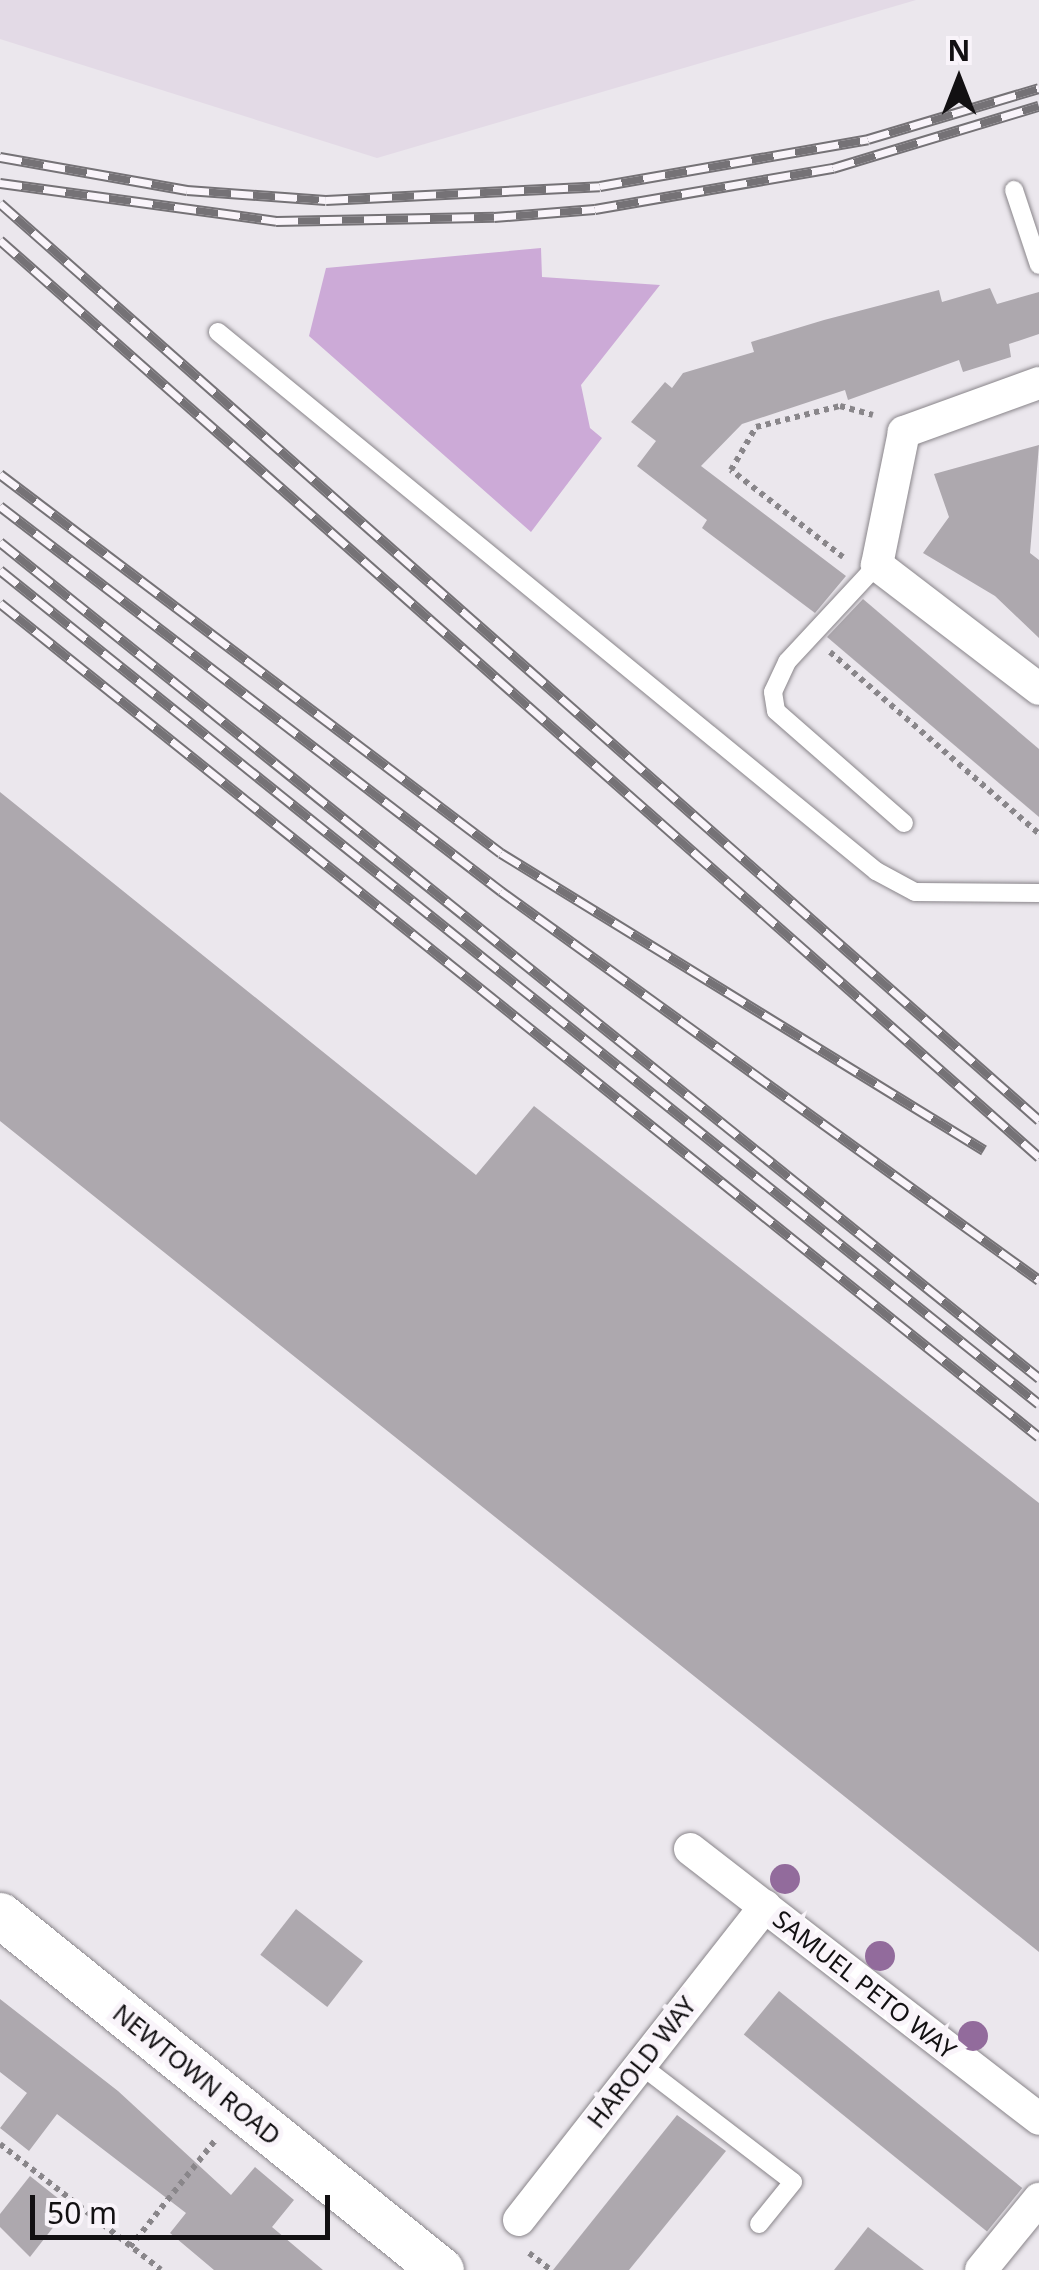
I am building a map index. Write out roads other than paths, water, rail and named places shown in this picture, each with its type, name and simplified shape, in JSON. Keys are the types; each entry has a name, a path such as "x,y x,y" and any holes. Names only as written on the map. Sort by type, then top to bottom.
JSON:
{"street":[{"path":"1039,383 910,428 877,565 1039,690"},
{"name":"SAMUEL PETO WAY","path":"690,1848 1039,2119"},
{"name":"HAROLD WAY","path":"519,2220 553,2160 638,2063 765,1906"},
{"name":"NEWTOWN ROAD","path":"0,1915 440,2270"},
{"path":"981,2270 1039,2199"}],"lane":[{"path":"1014,190 1039,265"},
{"path":"218,332 876,871 915,892 1039,893"},
{"path":"877,565 778,674 776,711 904,823"},
{"path":"638,2063 794,2182 760,2224"}],"railway":[{"path":"0,157 187,190 326,200 600,186 868,139 1039,88"},
{"path":"0,183 276,221 494,217 595,209 833,168 1039,106"},
{"path":"0,203 1039,1120"},
{"path":"0,240 1039,1157"},
{"path":"0,474 501,853 984,1150"},
{"path":"0,506 501,891 1039,1280"},
{"path":"0,542 1039,1378"},
{"path":"0,570 1039,1404"},
{"path":"0,603 1039,1437"}]}
